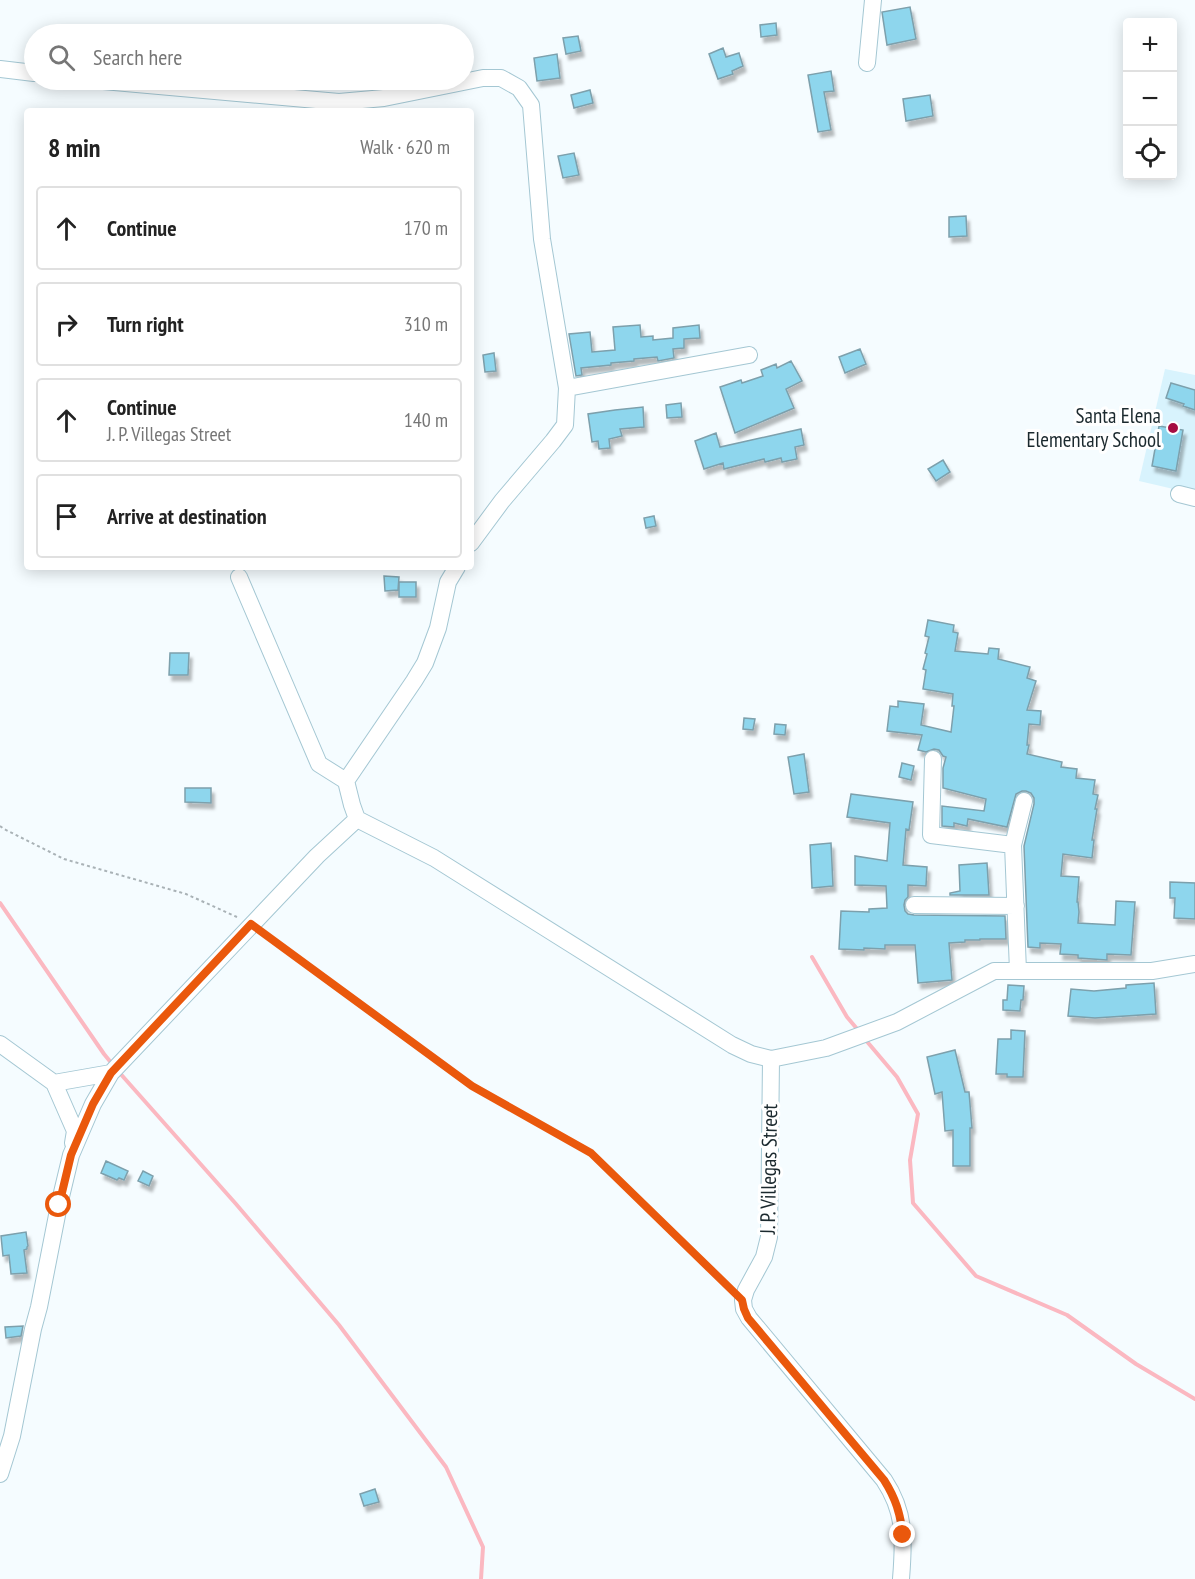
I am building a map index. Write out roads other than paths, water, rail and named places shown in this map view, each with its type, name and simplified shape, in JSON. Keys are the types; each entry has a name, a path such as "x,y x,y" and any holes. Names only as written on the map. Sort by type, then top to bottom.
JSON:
{"street":[{"path":"867,63 873,0"},
{"path":"0,69 24,72"},
{"path":"474,80 501,78 519,88 531,105 542,238 567,388 565,426 502,501 474,539"},
{"path":"204,90 339,102 384,98 424,90"},
{"path":"567,388 749,355"},
{"path":"346,781 425,663 438,628 448,582 455,570"},
{"path":"239,577 319,764 346,781 357,819 434,858 732,1045 751,1054 771,1059 826,1048 897,1022 994,971 1152,971 1195,964"},
{"path":"933,759 931,836 1013,845"},
{"path":"1018,971 1013,845 1024,801"},
{"path":"71,1155 93,1104 111,1073 251,924 357,819"},
{"path":"914,905 1016,906"},
{"path":"0,1044 54,1083 75,1131 12,1436 0,1474"},
{"name":"J. P. Villegas Street","path":"771,1059 769,1237 764,1257 742,1300 744,1309 748,1318 884,1480 894,1495 903,1535 901,1579"},
{"path":"54,1083 111,1073"}],"waterway":[{"path":"0,903 113,1065"},
{"path":"812,957 847,1017 858,1030"},
{"path":"864,1038 897,1077 918,1114 910,1160 913,1203 976,1276 1067,1315 1136,1364 1195,1399"},
{"path":"118,1071 339,1325 446,1467 483,1547 481,1579"}],"place":[{"name":"Santa Elena Elementary School","path":"1173,428"}]}
